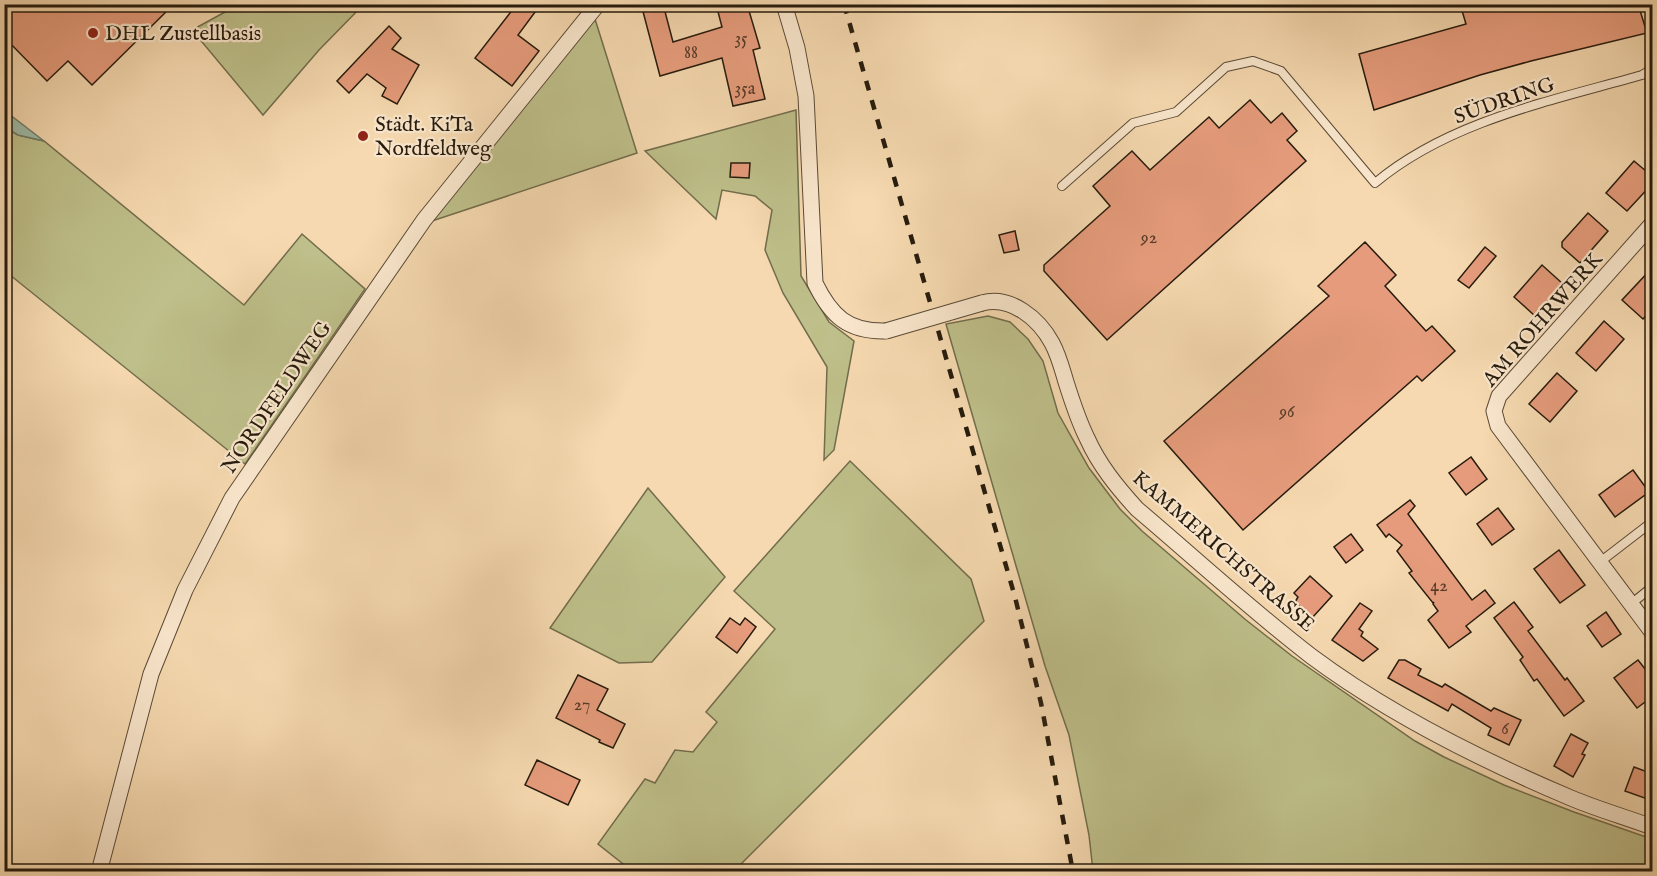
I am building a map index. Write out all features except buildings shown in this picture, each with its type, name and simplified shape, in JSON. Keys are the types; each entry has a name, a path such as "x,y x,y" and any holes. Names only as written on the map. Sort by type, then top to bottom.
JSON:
{"street":[{"name":"NORDFELDWEG","path":"99,872 151,674 185,590 232,498 424,220 598,4"},
{"name":"KAMMERICHSTRASSE","path":"784,4 797,48 805,88 815,283 829,307 838,317 865,330 886,331 982,303 998,301 1012,304 1034,320 1052,342 1085,435 1095,455 1124,494 1137,509 1312,657 1396,712 1473,753 1572,799 1653,827"},
{"name":"AM ROHRWERK","path":"1653,224 1499,396 1494,411 1498,426 1653,632"}],"lane":[{"name":"SÜDRING","path":"1062,186 1133,123 1176,112 1226,67 1253,61 1281,70 1376,183 1398,166 1446,139 1506,114 1642,75 1653,69"},
{"path":"1600,562 1653,522"},
{"path":"1631,604 1653,587"}],"green space":[{"path":"238,5 363,5 319,50 263,115 192,30"},
{"path":"595,19 637,153 429,222"},
{"path":"796,110 801,276 829,322 854,341 834,450 824,460 827,367 783,293 765,250 772,210 755,196 722,190 716,219 645,151"},
{"path":"4,127 18,135 44,141 244,305 302,234 365,289 245,464 5,271"},
{"path":"988,316 1010,322 1028,339 1043,361 1058,413 1089,468 1120,509 1142,531 1246,620 1292,656 1415,741 1444,757 1504,785 1652,839 1652,871 1093,871 1089,835 1069,735 1045,666 946,324"},
{"path":"850,461 971,579 984,621 734,871 632,871 598,844 645,779 655,783 675,750 693,752 717,722 706,712 775,629 734,591"},
{"path":"648,488 725,577 652,662 619,663 550,628"}],"shaded area":[{"path":"4,111 44,141 18,135 5,127"}],"railway":[{"path":"844,4 1015,597 1041,703 1073,872"}],"place":[{"name":"DHL Zustellbasis","path":"93,33"},
{"name":"Städt. KiTa Nordfeldweg","path":"363,136"}]}
